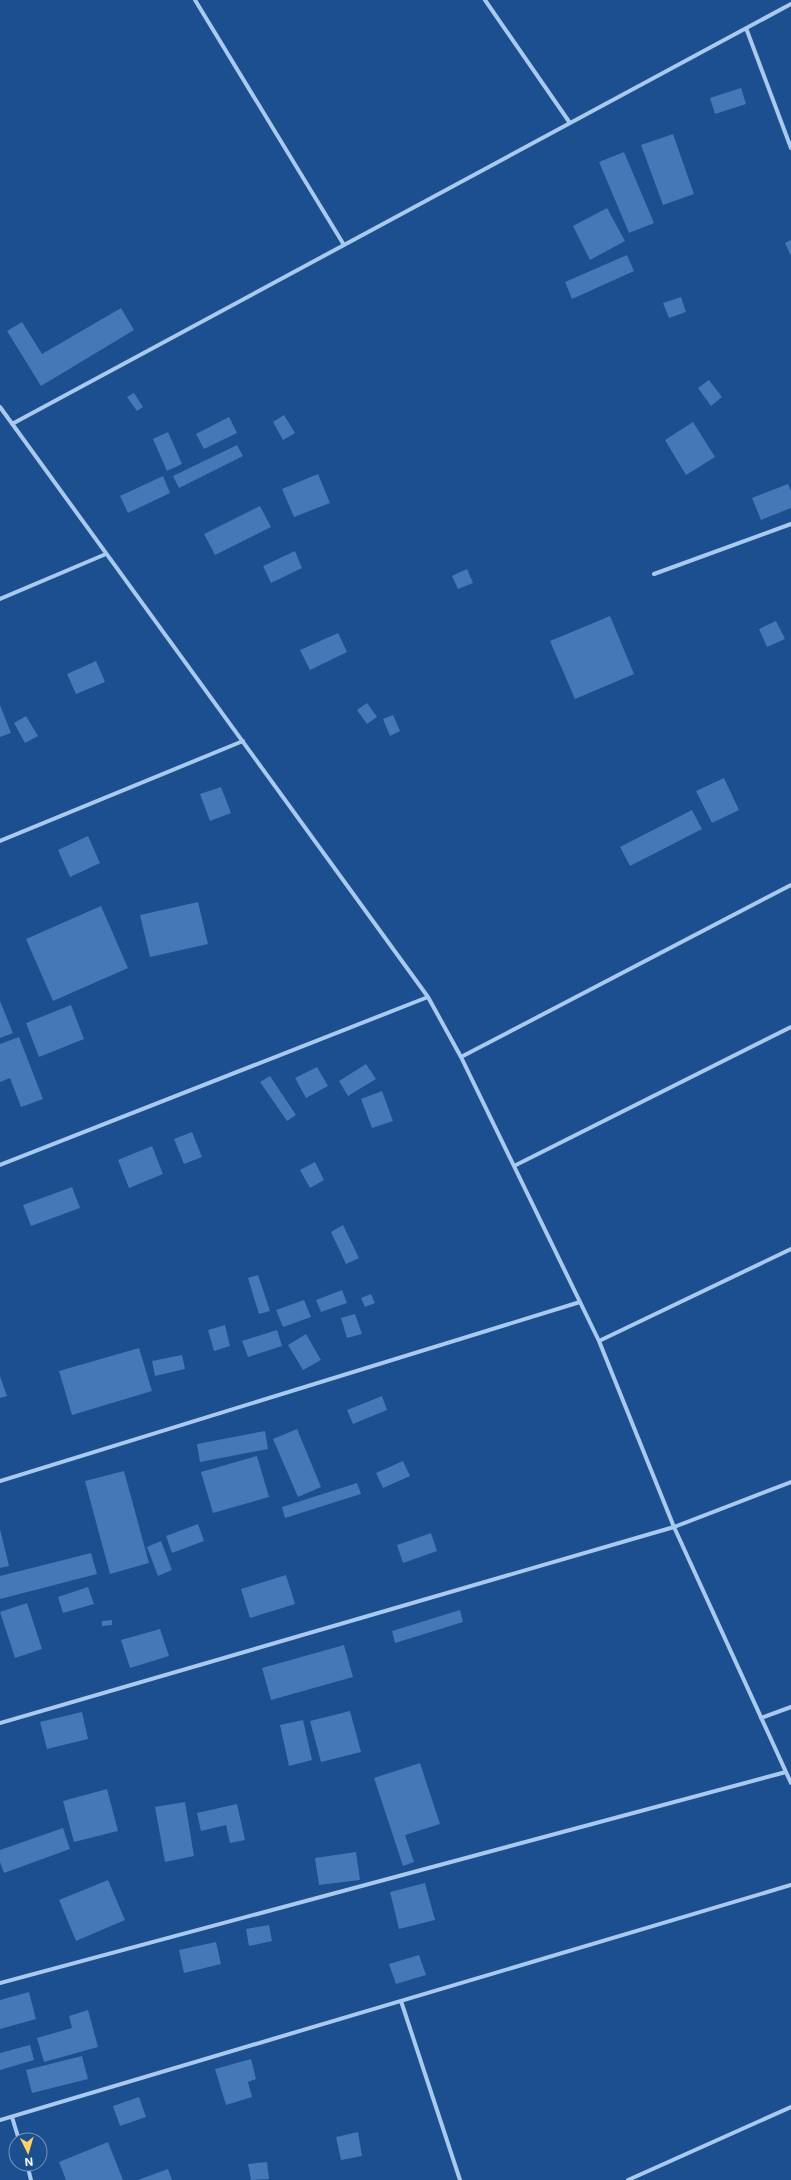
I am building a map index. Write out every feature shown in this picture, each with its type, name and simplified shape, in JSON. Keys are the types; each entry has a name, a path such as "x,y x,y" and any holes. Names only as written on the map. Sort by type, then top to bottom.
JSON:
{"street":[{"path":"195,0 344,245"},
{"path":"485,0 570,123"},
{"path":"12,424 791,4"},
{"path":"746,28 791,148"},
{"path":"0,407 2,413 12,424 428,997 461,1057 599,1341 674,1527 791,1784"},
{"path":"654,574 791,524"},
{"path":"0,599 106,554"},
{"path":"0,841 243,741"},
{"path":"461,1057 791,885"},
{"path":"0,1164 428,997"},
{"path":"514,1166 791,1027"},
{"path":"599,1341 791,1249"},
{"path":"0,1481 580,1302"},
{"path":"0,1723 674,1527 791,1482"},
{"path":"761,1718 791,1707"},
{"path":"0,1983 786,1772"},
{"path":"0,2120 791,1885"},
{"path":"402,2001 460,2180"},
{"path":"628,2180 791,2107"},
{"path":"12,2117 17,2132"}],"building":[{"path":"741,88 746,104 715,114 710,98"},
{"path":"673,134 694,194 663,205 641,145"},
{"path":"624,152 654,223 629,233 599,162"},
{"path":"607,208 625,241 590,260 573,226"},
{"path":"791,240 791,256 785,243"},
{"path":"627,255 634,271 572,299 565,282"},
{"path":"681,297 686,312 669,318 663,303"},
{"path":"121,308 134,330 41,386 7,331 22,322 42,354"},
{"path":"709,380 722,397 711,406 698,388"},
{"path":"134,393 143,407 137,411 127,397"},
{"path":"284,415 295,433 283,440 273,422"},
{"path":"229,417 237,433 204,449 196,434"},
{"path":"693,422 715,457 686,475 665,440"},
{"path":"168,432 182,464 167,471 153,439"},
{"path":"237,445 243,456 179,488 173,476"},
{"path":"318,474 330,503 294,517 282,489"},
{"path":"163,476 170,493 128,513 120,496"},
{"path":"788,484 791,491 791,508 761,520 752,498"},
{"path":"260,506 271,527 215,555 204,534"},
{"path":"295,551 302,568 271,583 263,566"},
{"path":"467,569 473,583 458,589 452,576"},
{"path":"610,616 634,674 575,699 550,641"},
{"path":"776,621 785,639 767,647 759,629"},
{"path":"338,633 347,652 310,670 300,650"},
{"path":"96,661 105,682 76,694 67,674"},
{"path":"367,703 377,717 367,724 357,710"},
{"path":"0,705 11,733 0,737"},
{"path":"393,715 400,731 390,736 383,719"},
{"path":"26,716 38,736 25,743 14,723"},
{"path":"724,778 739,810 712,823 696,791"},
{"path":"221,787 231,813 210,821 200,794"},
{"path":"692,810 702,829 630,866 620,847"},
{"path":"88,836 100,863 70,877 58,850"},
{"path":"198,902 208,944 150,957 140,915"},
{"path":"101,906 128,968 53,1001 26,939"},
{"path":"0,1001 13,1033 0,1038"},
{"path":"71,1005 84,1039 39,1057 26,1023"},
{"path":"19,1037 43,1099 21,1107 10,1078 0,1082 0,1044"},
{"path":"366,1064 376,1079 348,1096 339,1081"},
{"path":"317,1067 328,1086 306,1098 295,1078"},
{"path":"270,1076 296,1115 287,1121 260,1082"},
{"path":"382,1091 393,1121 372,1128 361,1099"},
{"path":"192,1132 202,1157 184,1164 174,1139"},
{"path":"152,1146 163,1174 129,1188 118,1160"},
{"path":"315,1162 324,1180 310,1188 300,1170"},
{"path":"72,1187 80,1208 31,1226 23,1205"},
{"path":"343,1225 359,1258 346,1264 331,1232"},
{"path":"258,1275 270,1311 259,1314 248,1278"},
{"path":"342,1290 347,1303 321,1312 316,1300"},
{"path":"371,1294 375,1303 365,1307 361,1298"},
{"path":"304,1300 311,1317 283,1327 276,1310"},
{"path":"355,1314 362,1334 347,1338 341,1318"},
{"path":"225,1325 230,1346 214,1351 208,1330"},
{"path":"277,1330 282,1346 248,1357 242,1341"},
{"path":"306,1334 321,1360 303,1370 288,1345"},
{"path":"139,1348 152,1391 72,1415 59,1371"},
{"path":"182,1355 185,1369 155,1376 152,1361"},
{"path":"0,1376 7,1396 0,1398"},
{"path":"382,1396 387,1410 353,1424 347,1410"},
{"path":"297,1429 321,1487 298,1497 273,1439"},
{"path":"265,1431 268,1449 200,1462 197,1444"},
{"path":"257,1456 269,1497 213,1513 201,1472"},
{"path":"403,1461 410,1476 383,1488 376,1473"},
{"path":"124,1471 149,1563 110,1574 85,1481"},
{"path":"357,1483 361,1494 285,1518 282,1507"},
{"path":"198,1524 204,1541 172,1553 166,1536"},
{"path":"0,1529 9,1566 0,1568"},
{"path":"431,1533 437,1551 403,1563 397,1545"},
{"path":"161,1541 172,1570 158,1576 147,1547"},
{"path":"91,1553 97,1574 0,1599 0,1576"},
{"path":"286,1575 295,1604 250,1618 241,1589"},
{"path":"88,1587 94,1604 63,1613 58,1597"},
{"path":"27,1603 42,1649 15,1658 0,1612"},
{"path":"460,1610 463,1622 395,1643 392,1631"},
{"path":"112,1620 112,1625 102,1626 102,1621"},
{"path":"160,1629 169,1656 130,1668 121,1640"},
{"path":"344,1645 353,1677 271,1700 262,1668"},
{"path":"350,1711 361,1752 321,1762 310,1721"},
{"path":"82,1712 88,1739 47,1749 40,1722"},
{"path":"303,1720 312,1760 289,1766 280,1725"},
{"path":"420,1763 440,1824 405,1835 414,1862 403,1866 374,1778"},
{"path":"107,1789 118,1831 74,1842 63,1801"},
{"path":"185,1802 194,1856 165,1862 155,1807"},
{"path":"237,1804 245,1840 230,1843 226,1825 201,1831 197,1813"},
{"path":"63,1828 70,1849 4,1873 0,1862 0,1850"},
{"path":"356,1852 360,1880 319,1885 315,1858"},
{"path":"108,1880 125,1920 76,1941 59,1900"},
{"path":"425,1883 435,1920 399,1929 390,1892"},
{"path":"269,1925 272,1941 249,1946 246,1929"},
{"path":"216,1942 221,1964 184,1973 179,1950"},
{"path":"419,1955 426,1975 396,1984 389,1964"},
{"path":"29,1992 36,2019 0,2029 0,2000"},
{"path":"88,2010 98,2047 44,2062 37,2038 72,2028 69,2016"},
{"path":"30,2045 34,2060 0,2070 0,2053"},
{"path":"82,2056 88,2079 32,2093 26,2070"},
{"path":"251,2059 256,2079 248,2082 252,2097 226,2105 215,2069"},
{"path":"139,2097 146,2117 120,2126 113,2106"},
{"path":"358,2132 362,2156 341,2160 336,2137"},
{"path":"108,2142 123,2180 66,2180 59,2162"},
{"path":"267,2162 269,2179 251,2180 248,2164"},
{"path":"168,2169 172,2180 138,2180"}]}
